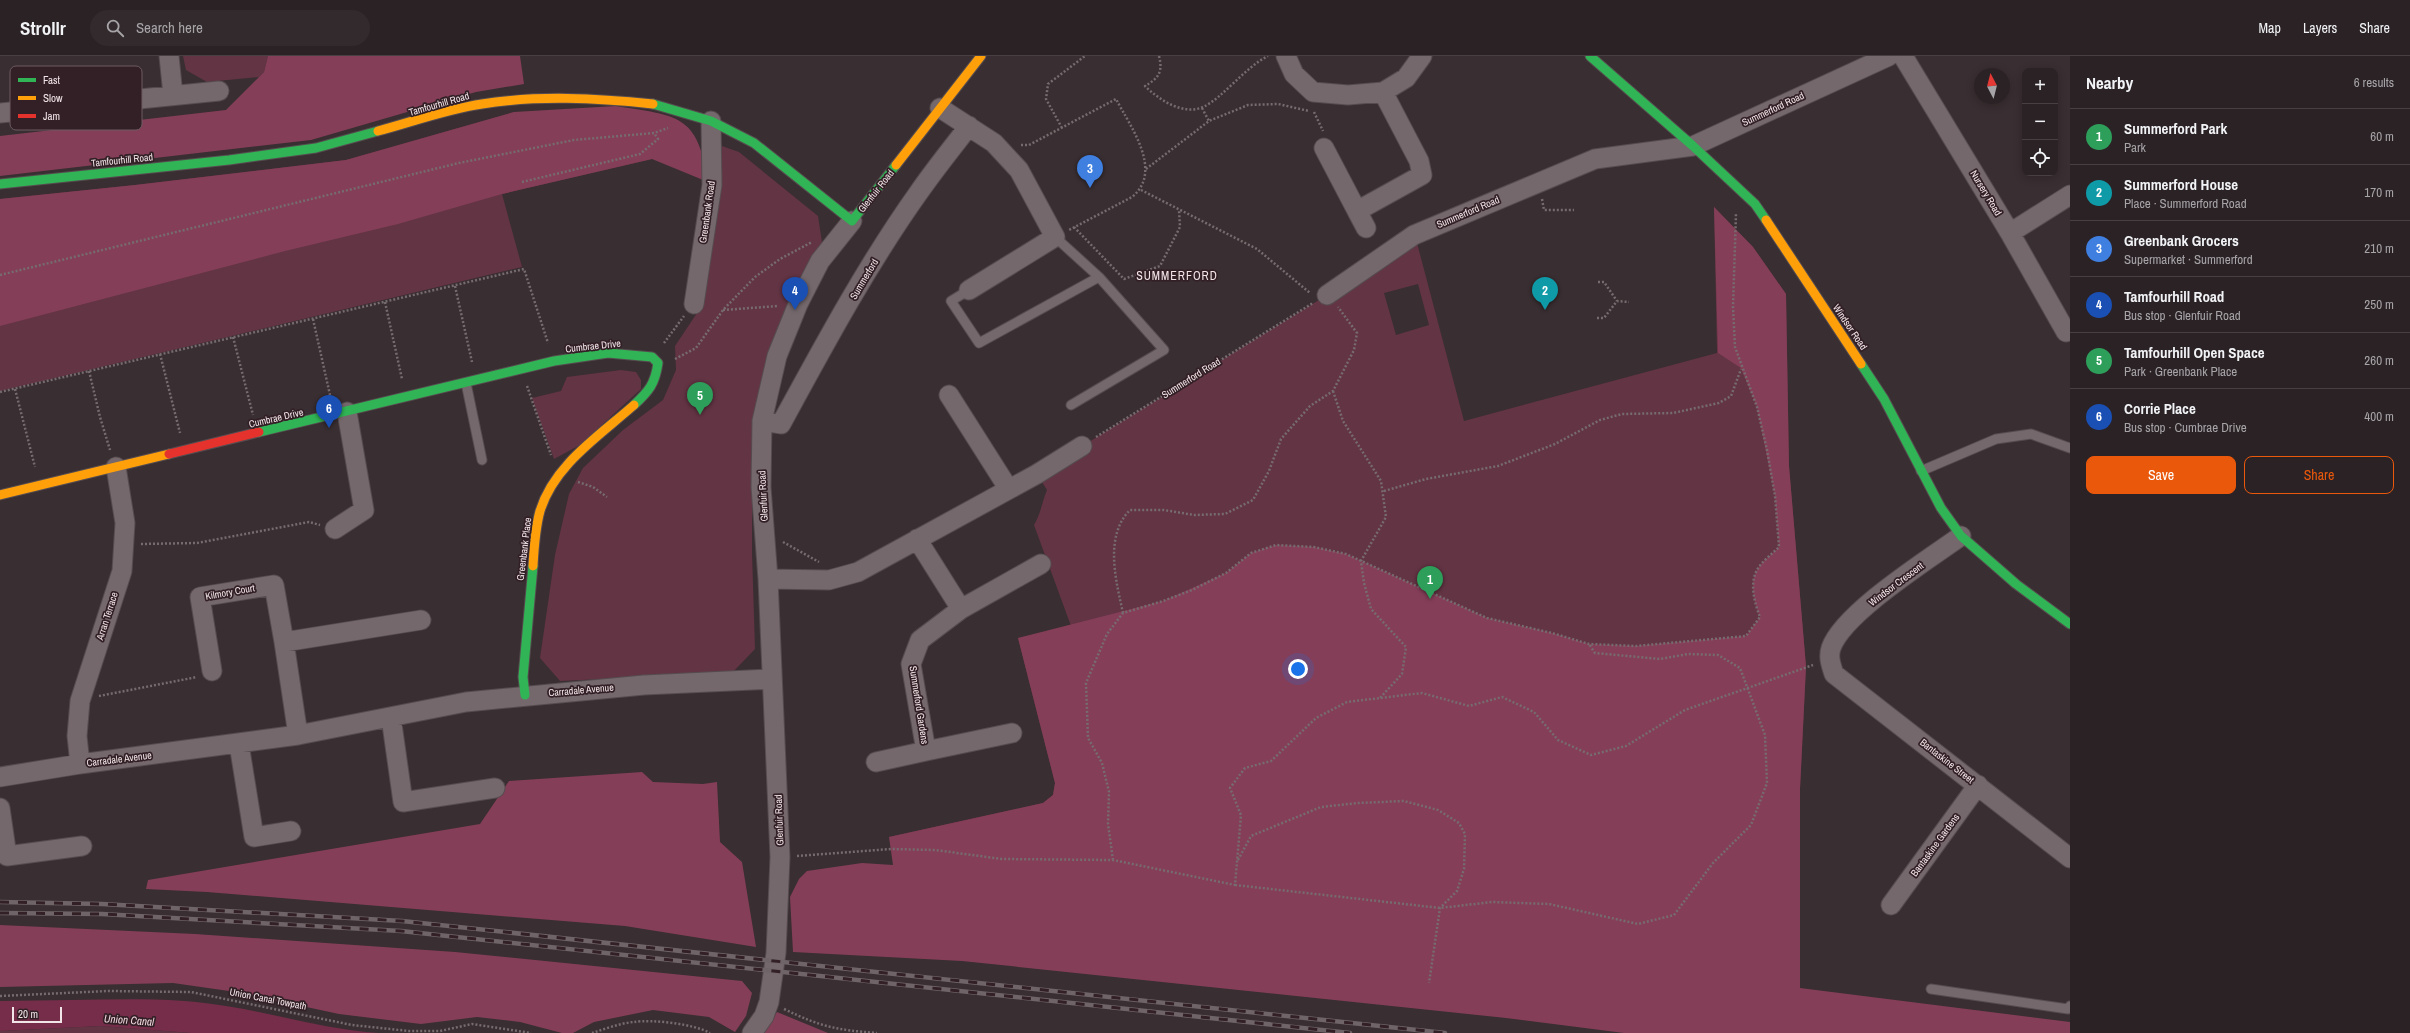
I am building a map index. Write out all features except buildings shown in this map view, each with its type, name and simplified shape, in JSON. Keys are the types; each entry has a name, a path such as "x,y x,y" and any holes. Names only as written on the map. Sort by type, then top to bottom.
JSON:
{"street":[{"path":"169,56 173,95"},
{"name":"Glenfuir Road","path":"769,1002 776,953 780,857 768,579 761,487 762,420 777,356 798,304 820,261 981,56"},
{"path":"1286,56 1294,74 1314,92 1348,95 1383,92 1406,78 1422,56"},
{"name":"Windsor Road","path":"1590,56 1693,146 1755,204 1884,399 1941,508 1961,536 2016,584 2070,624"},
{"name":"Summerford Road","path":"1323,297 1414,235 1595,159 1693,146 1889,56"},
{"name":"Nursery Road","path":"1903,56 2010,232 2066,332"},
{"path":"142,98 220,91"},
{"path":"1357,211 1422,175 1419,161 1383,92"},
{"name":"Tamfourhill Road","path":"0,184 229,160 316,148 480,104 529,98 603,99 658,104 711,121 754,143 852,221"},
{"path":"940,108 994,143 1019,170 1055,237 969,290"},
{"path":"0,113 10,112"},
{"name":"Greenbank Road","path":"694,304 712,185 711,121"},
{"name":"Summerford","path":"762,420 781,424 873,262 919,192 968,126"},
{"path":"1324,148 1366,228"},
{"path":"2010,232 2070,195"},
{"name":"Cumbrae Drive","path":"0,495 406,397 466,384 476,380 523,370 554,361 608,353 655,360"},
{"name":"Greenbank Place","path":"525,695 523,677 535,542 540,512 549,488 567,464 646,394 656,380 655,360"},
{"path":"950,395 1008,488"},
{"path":"335,529 364,510 340,414"},
{"path":"768,579 829,580 858,572 1008,488 1037,474 1082,446"},
{"name":"Arran Terrace","path":"80,764 77,736 80,701 122,571 124,545 123,502 116,467"},
{"name":"Windsor Crescent","path":"1830,661 1831,649 1837,636 1876,597 1961,536"},
{"path":"918,539 961,609"},
{"name":"Summerford Gardens","path":"926,751 911,664 920,640 961,609 1042,564"},
{"name":"Kilmory Court","path":"212,671 200,597 274,585 298,735"},
{"path":"284,642 421,620"},
{"name":"Bantaskine Street","path":"1830,661 1834,674 2070,858"},
{"name":"Carradale Avenue","path":"0,777 80,764 298,735 466,702 525,695 644,685 772,679"},
{"path":"391,717 403,802 495,788"},
{"name":"Summerford Gardens","path":"876,762 1012,733"},
{"path":"239,744 254,837 291,832"},
{"name":"Bantaskine Gardens","path":"1891,905 1978,786"},
{"path":"0,808 7,856 82,846"},
{"path":"752,1033 764,1016 769,1002"}],"lane":[{"path":"1055,237 1099,277 1164,350 1071,405"},
{"path":"969,290 950,301 979,343 1099,277"},
{"path":"466,384 482,460"},
{"path":"1921,471 1996,439 2031,434 2070,448"},
{"path":"1931,989 2068,1009 2070,1006"}],"path":[{"path":"1062,128 1046,98 1048,84 1085,56"},
{"path":"1159,56 1162,68 1157,79 1145,86 1155,96 1167,103 1190,109 1202,108 1256,62 1268,56"},
{"path":"1146,169 1209,121 1248,105 1278,104 1314,112 1314,92"},
{"path":"994,143 1030,145 1116,99 1142,151 1146,169 1141,190 1132,197 1055,237"},
{"path":"1202,108 1209,121"},
{"path":"0,274 459,163 574,140 661,132 693,114"},
{"path":"522,182 640,154 658,139 654,133"},
{"path":"1540,183 1544,210 1574,210"},
{"path":"1113,860 1108,824 1109,792 1102,763 1088,738 1086,683 1107,634 1123,613 1163,601 1192,590 1226,573 1251,553 1276,545 1314,547 1346,554 1392,572 1487,618 1552,632 1589,644 1636,646 1746,636 1760,617 1755,602 1754,585 1756,570 1779,547 1775,496 1762,428 1757,407 1741,368 1736,347 1733,307 1735,228 1739,189"},
{"path":"1123,613 1113,559 1120,520 1130,510 1164,510 1194,515 1225,514 1254,500 1269,471 1281,439 1310,406 1333,391 1354,350 1357,334 1349,320 1323,297 1257,249 1141,190"},
{"path":"1074,227 1124,279 1160,266 1180,227 1179,210"},
{"path":"694,304 655,360 671,362 696,348 723,310 755,277 780,259 814,240"},
{"path":"0,392 524,270 554,361"},
{"path":"1598,282 1604,282 1617,301"},
{"path":"455,286 476,380"},
{"name":"Summerford Road","path":"1082,446 1323,297"},
{"path":"1617,301 1629,302"},
{"path":"1597,318 1604,318 1617,301"},
{"path":"385,302 406,397"},
{"path":"723,310 798,304"},
{"path":"312,319 340,414"},
{"path":"233,337 257,433"},
{"path":"160,354 184,451"},
{"path":"1384,491 1426,479 1498,466 1556,444 1600,420 1622,414 1673,413 1719,404 1731,396 1741,368"},
{"path":"523,370 531,402 558,476 593,487 608,497"},
{"path":"89,371 100,417 116,467"},
{"path":"15,389 40,485"},
{"path":"1333,391 1343,421 1381,481 1384,491 1386,517 1361,561 1371,609 1406,647 1402,674 1380,699"},
{"path":"124,545 197,543 309,522 335,529"},
{"path":"779,540 820,563"},
{"path":"780,857 906,849 935,850 1002,859 1113,860 1235,885 1440,908 1492,902 1549,904 1638,924 1674,915 1713,863 1751,825 1767,782 1765,735 1740,668 1718,655 1688,654 1660,659 1595,653 1589,644"},
{"path":"1235,885 1241,815 1230,788 1245,768 1271,761 1316,718 1347,702 1422,693 1468,706 1502,697 1534,712 1558,740 1591,755 1626,746 1686,710 1806,666 1830,661"},
{"path":"80,701 209,675 212,671"},
{"path":"1237,862 1250,836 1288,819 1321,807 1404,801 1438,810 1459,823 1465,834 1464,869 1457,891 1440,908 1429,983"},
{"name":"Union Canal Towpath","path":"0,996 108,991 191,992 352,1025 417,1031 440,1031 472,1024 531,1033"},
{"path":"769,1002 820,1026 839,1030 878,1033"},
{"path":"592,1033 634,1022 665,1023 704,1030 710,1033"}],"shaded area":[{"path":"183,56 268,56 264,72 259,77 207,82 186,70"},
{"path":"268,56 520,56 524,84 476,92 311,140 0,176 0,136 52,130 142,130 142,120 226,110 264,72"},
{"path":"616,106 655,112 669,116 681,122 691,130 698,142 704,159 708,182 652,159 502,194 398,224 285,251 0,326 0,199 135,185 346,160 514,112"},
{"path":"514,112 652,159 502,194 522,267 0,391 0,199 135,185 346,160"},
{"path":"719,145 739,152 818,216 823,249 774,340 752,439 752,553 755,649 732,673 560,681 540,658 555,555 569,494 583,468 623,430 663,400 676,370 675,346 699,310"},
{"path":"1714,207 1753,247 1786,294 1789,466 1806,667 1800,789 1800,988 889,837 1043,803 1053,795 1055,783 1018,638 1071,626 1034,525 1047,490 1037,474 1327,295 1417,243 1464,421 1717,353","holes":["1418,284 1429,325 1396,335 1384,293"]},
{"path":"1714,207 1753,247 1786,294 1789,466 1806,666 1800,789 1800,988 2070,1022 2070,1033 1624,1033 1506,1018 962,961 793,952 790,897 799,879 807,871 862,863 893,865 889,837 1043,803 1053,795 1055,783 1018,638 1163,601 1226,573 1251,553 1276,545 1314,547 1346,554 1487,618 1552,633 1589,644 1636,646 1746,636 1760,617 1756,606 1753,588 1753,581 1757,570 1761,564 1779,547 1775,496 1757,407 1741,368 1718,353"},
{"path":"621,370 636,372 641,380 641,389 580,445 554,459 532,398 561,391 567,377"},
{"path":"642,772 653,782 703,784 717,782 720,842 742,862 756,947 625,926 207,892 146,889 148,880 480,824 509,781"},
{"path":"0,925 195,934 455,952 742,981 752,993 746,1016 735,1032 709,1017 653,1010 594,1022 573,1033 562,1033 520,1022 477,1017 421,1024 339,1014 236,992 173,983 0,987"},
{"path":"777,1012 828,1033 764,1033"},
{"path":"101,1026 191,1033 0,1033 0,1031"}],"water":[{"name":"Union Canal","path":"152,999 212,1004 250,1010 342,1029 379,1033 191,1033 101,1026 0,1031 0,1001"}],"railway":[{"path":"0,902 102,904 402,921 1445,1033"},
{"path":"0,913 102,914 401,931 1350,1033"}],"traffic: fast":[{"path":"1590,56 1693,146 1755,204 1766,220"},
{"path":"653,104 711,121 754,143 852,221 896,165"},
{"path":"0,184 229,160 316,148 378,131"},
{"path":"259,432 554,361 608,353 652,357 658,363 653,382 644,395 634,405"},
{"path":"1861,364 1884,399 1941,508 1961,536 2016,584 2070,624"},
{"path":"525,695 523,677 533,566"}],"traffic: slow":[{"path":"896,165 981,56"},
{"path":"378,131 456,109 503,101 567,98 653,104"},
{"path":"1766,220 1861,364"},
{"path":"533,566 538,518 547,495 556,479 579,452 634,405"},
{"path":"0,495 169,454"}],"traffic: jam":[{"path":"169,454 259,432"}],"place":[{"name":"Greenbank Grocers","path":"1090,188"},
{"name":"Tamfourhill Road","path":"795,310"},
{"name":"Summerford House","path":"1545,310"},
{"name":"Tamfourhill Open Space","path":"700,415"},
{"name":"Corrie Place","path":"329,428"},
{"name":"Summerford Park","path":"1430,599"}],"district":[{"name":"SUMMERFORD","path":"1177,276"}]}
